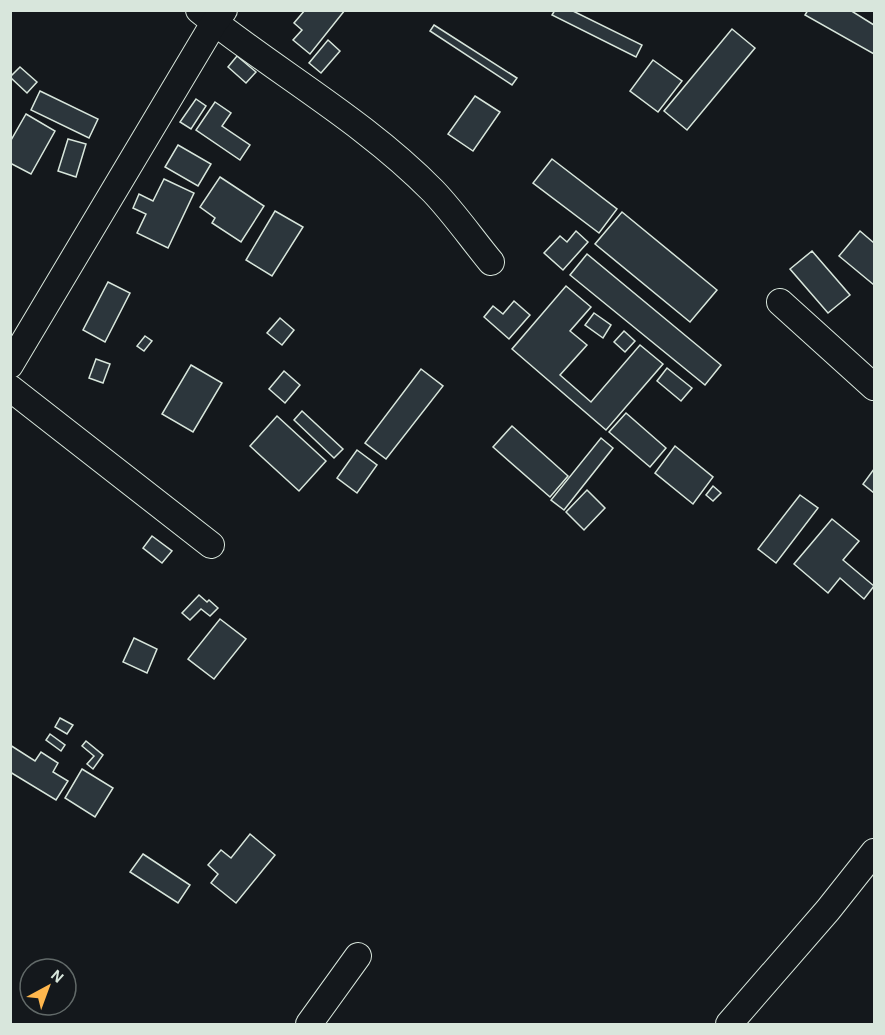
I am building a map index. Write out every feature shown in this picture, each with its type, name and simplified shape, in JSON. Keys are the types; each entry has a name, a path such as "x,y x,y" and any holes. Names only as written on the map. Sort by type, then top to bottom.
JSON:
{"street":[{"path":"10,365 212,15 375,139 434,192 491,262"},
{"path":"780,302 874,387"},
{"path":"10,388 211,545"},
{"path":"729,1024 828,910 874,852"},
{"path":"309,1024 358,956"}],"building":[{"path":"305,10 345,10 310,54 293,40 302,30 294,23"},
{"path":"555,10 571,10 642,45 636,57 552,15"},
{"path":"808,10 850,10 874,25 874,54 805,15"},
{"path":"434,25 517,78 512,85 430,31"},
{"path":"732,29 755,48 687,130 664,111"},
{"path":"328,40 340,51 321,73 309,63"},
{"path":"237,56 256,72 246,83 228,67"},
{"path":"653,60 682,81 658,112 630,91"},
{"path":"20,67 37,82 27,93 10,77"},
{"path":"40,91 98,119 89,138 31,110"},
{"path":"475,96 500,112 473,151 448,134"},
{"path":"196,99 206,106 191,129 180,122"},
{"path":"215,102 231,113 222,126 250,145 240,160 196,130"},
{"path":"26,114 55,131 31,174 10,163 10,142"},
{"path":"68,139 86,144 76,177 58,171"},
{"path":"178,145 211,164 198,186 165,167"},
{"path":"552,159 617,209 599,233 533,183"},
{"path":"220,177 264,206 241,242 212,223 215,218 200,207"},
{"path":"164,179 194,193 168,248 137,233 146,214 133,208 139,194 153,201"},
{"path":"275,211 303,227 272,276 246,260"},
{"path":"622,212 717,290 690,322 595,244"},
{"path":"576,231 588,242 563,270 544,253 560,236 567,242"},
{"path":"860,231 874,243 874,285 839,256"},
{"path":"812,251 850,295 828,313 790,269"},
{"path":"587,254 721,365 705,385 570,275"},
{"path":"108,282 130,293 105,342 83,330"},
{"path":"566,286 591,307 570,331 587,345 560,375 591,402 640,345 663,364 606,430 512,349"},
{"path":"514,301 530,315 509,339 484,317 493,306 503,314"},
{"path":"594,313 611,325 603,338 585,325"},
{"path":"280,318 294,330 282,345 267,333"},
{"path":"624,331 635,341 625,352 614,342"},
{"path":"145,336 152,341 144,351 137,346"},
{"path":"96,359 110,364 103,383 89,378"},
{"path":"191,365 222,383 193,432 162,414"},
{"path":"667,368 692,388 681,401 657,381"},
{"path":"421,369 443,386 386,459 365,443"},
{"path":"284,371 300,385 285,403 269,389"},
{"path":"302,411 343,449 334,458 294,420"},
{"path":"626,413 666,448 650,467 609,432"},
{"path":"277,416 326,461 299,491 250,446"},
{"path":"512,426 568,476 550,497 493,447"},
{"path":"601,438 613,448 564,510 551,500"},
{"path":"675,446 713,477 693,504 655,473"},
{"path":"357,450 377,465 357,493 337,478"},
{"path":"874,469 874,493 863,484"},
{"path":"713,486 721,493 713,501 706,495"},
{"path":"587,490 605,508 584,530 566,512"},
{"path":"800,495 818,508 776,563 758,549"},
{"path":"832,519 859,541 843,560 874,586 864,599 840,578 828,593 794,564"},
{"path":"152,536 172,551 162,563 143,548"},
{"path":"199,595 218,608 210,616 201,609 190,620 182,613"},
{"path":"220,619 246,639 214,679 188,659"},
{"path":"134,638 157,649 147,673 123,662"},
{"path":"60,718 73,725 67,734 55,727"},
{"path":"50,734 65,745 61,751 46,740"},
{"path":"86,741 103,755 93,769 87,764 94,756 82,746"},
{"path":"10,745 35,761 41,752 58,763 53,772 68,781 56,800 10,772"},
{"path":"82,769 113,788 95,817 65,798"},
{"path":"250,834 275,855 236,903 211,883 218,874 208,865 221,850 231,858"},
{"path":"143,854 190,885 178,903 130,872"}]}
